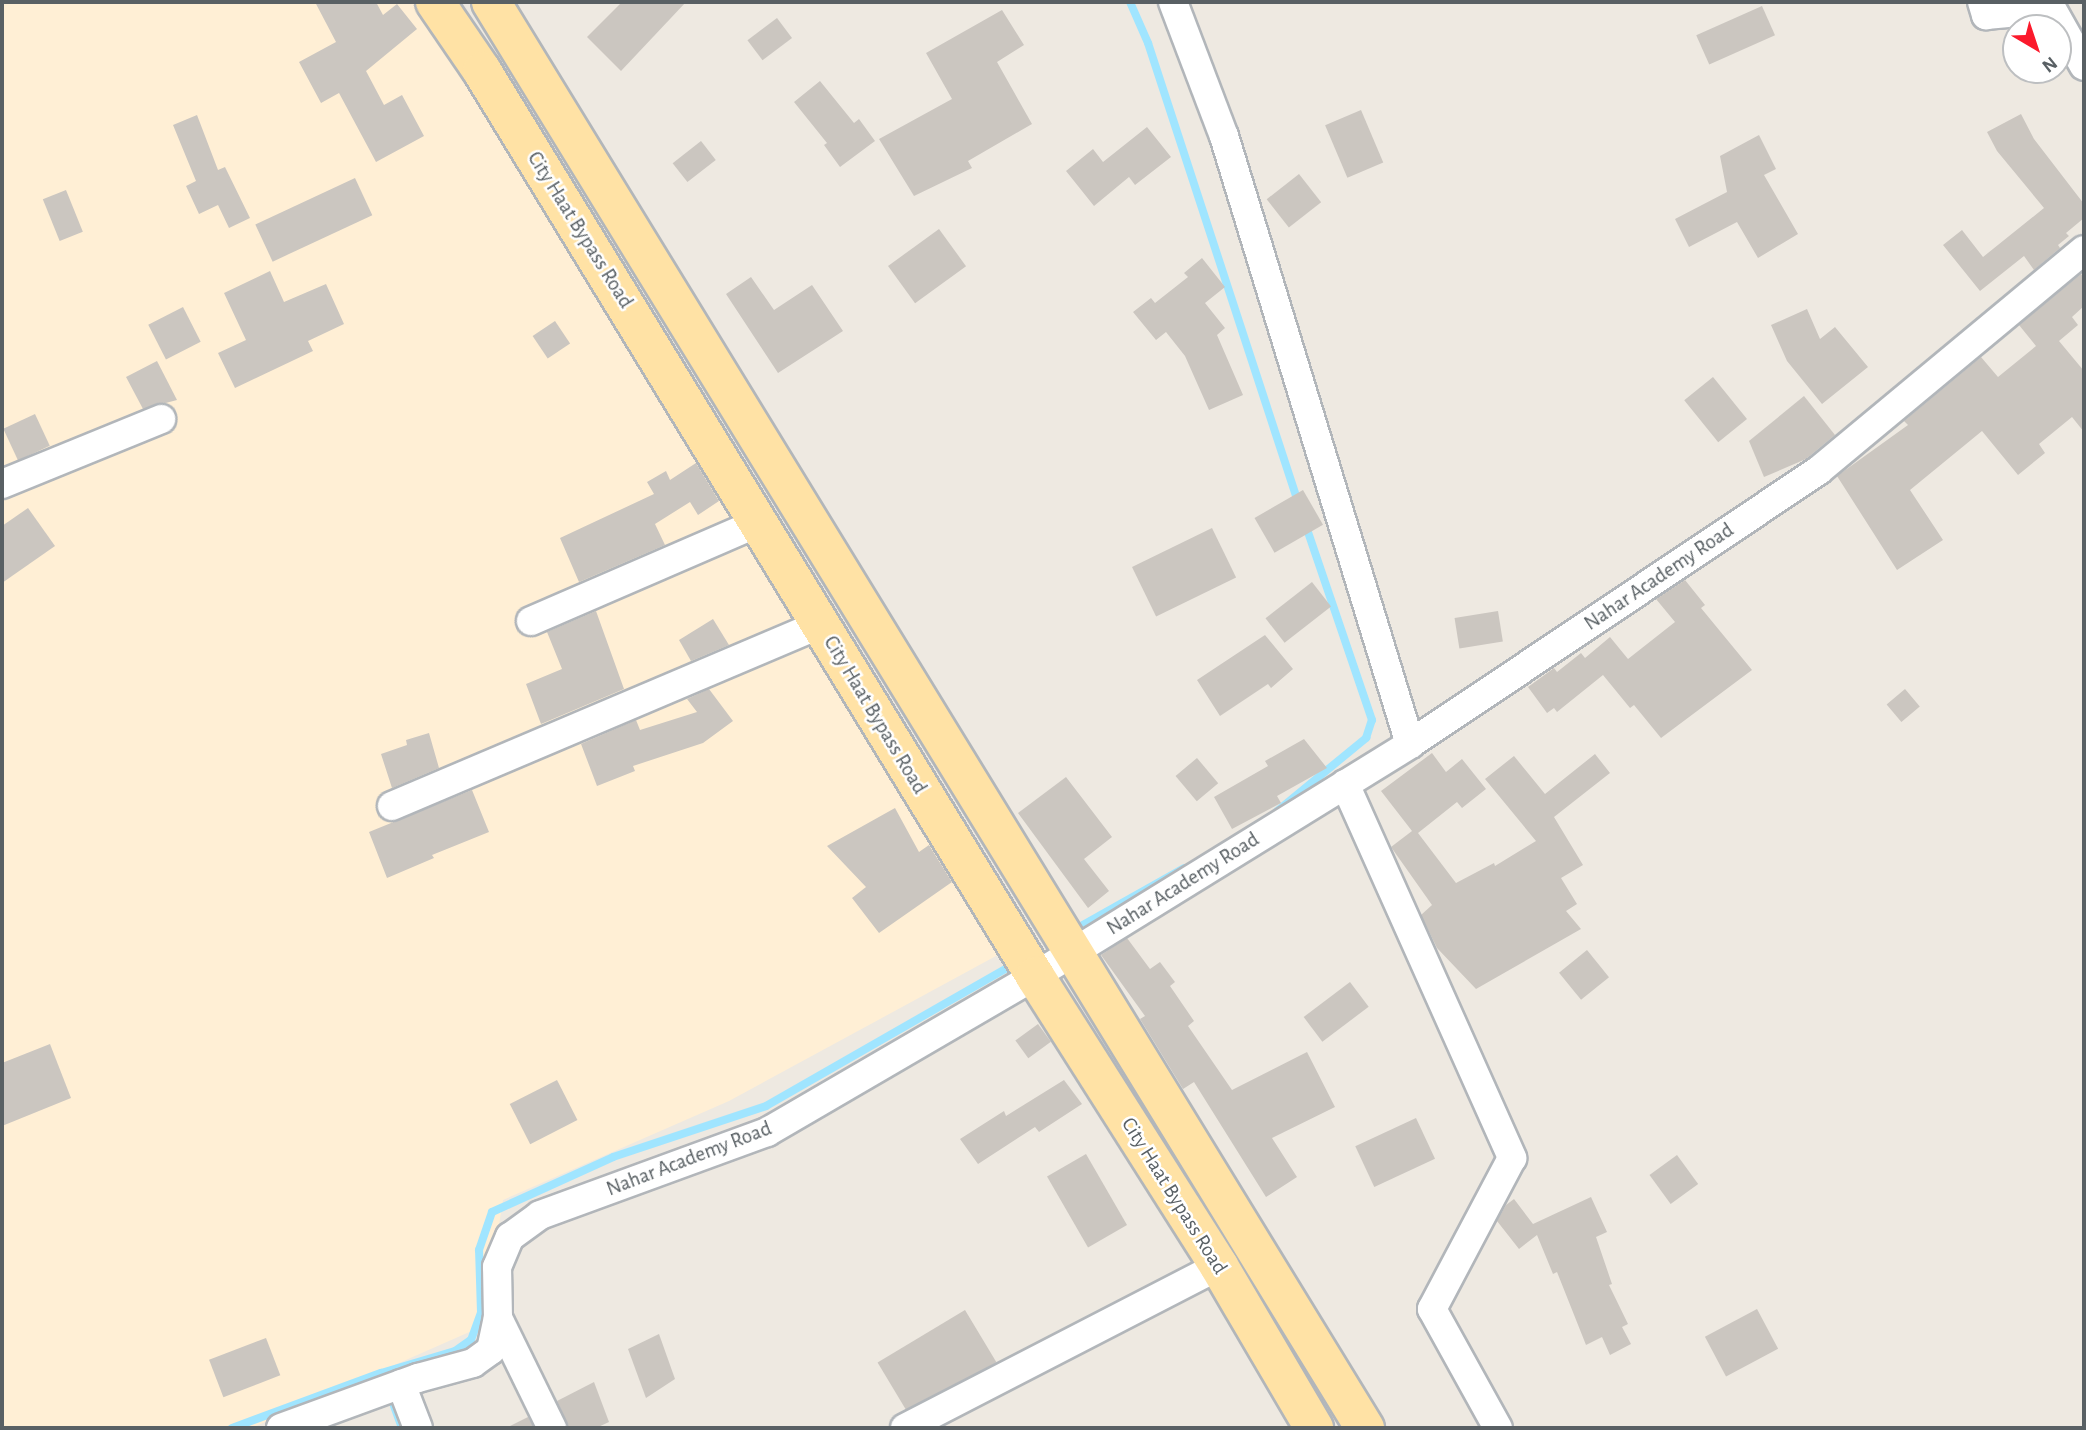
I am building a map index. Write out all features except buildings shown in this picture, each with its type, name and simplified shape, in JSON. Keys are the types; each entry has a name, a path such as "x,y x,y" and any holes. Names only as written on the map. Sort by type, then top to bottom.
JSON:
{"main road":[{"name":"City Haat Bypass Road","path":"435,2 482,71 1035,976 1219,1266 1314,1428"},
{"name":"City Haat Bypass Road","path":"491,2 1365,1428"}],"street":[{"path":"1173,2 1224,136 1410,744"},
{"path":"1982,2 1986,15 2052,9 2084,66"},
{"name":"Nahar Academy Road","path":"281,1428 401,1384 473,1363 491,1350 498,1318 497,1267 510,1237 539,1211 767,1132 1035,976 1410,744 1819,470 2084,250"},
{"path":"2,484 162,419"},
{"path":"531,621 758,523"},
{"path":"392,806 820,624"},
{"path":"1345,784 1512,1158 1432,1309 1498,1428"},
{"path":"905,1428 1219,1266"},
{"path":"498,1318 552,1428"},
{"path":"401,1384 418,1428"}],"shaded area":[{"path":"2,2 436,2 1020,943 729,1101 503,1200 483,1326 252,1428 2,1428"}],"waterway":[{"path":"1130,2 1148,43 1299,504"},
{"path":"1276,812 1366,738 1372,720 1306,526"},
{"path":"1074,930 1184,868"},
{"path":"232,1428 381,1373 455,1351 471,1340 481,1312 479,1250 492,1212 613,1157 766,1106 1017,962"},
{"path":"390,1395 402,1428"}]}
